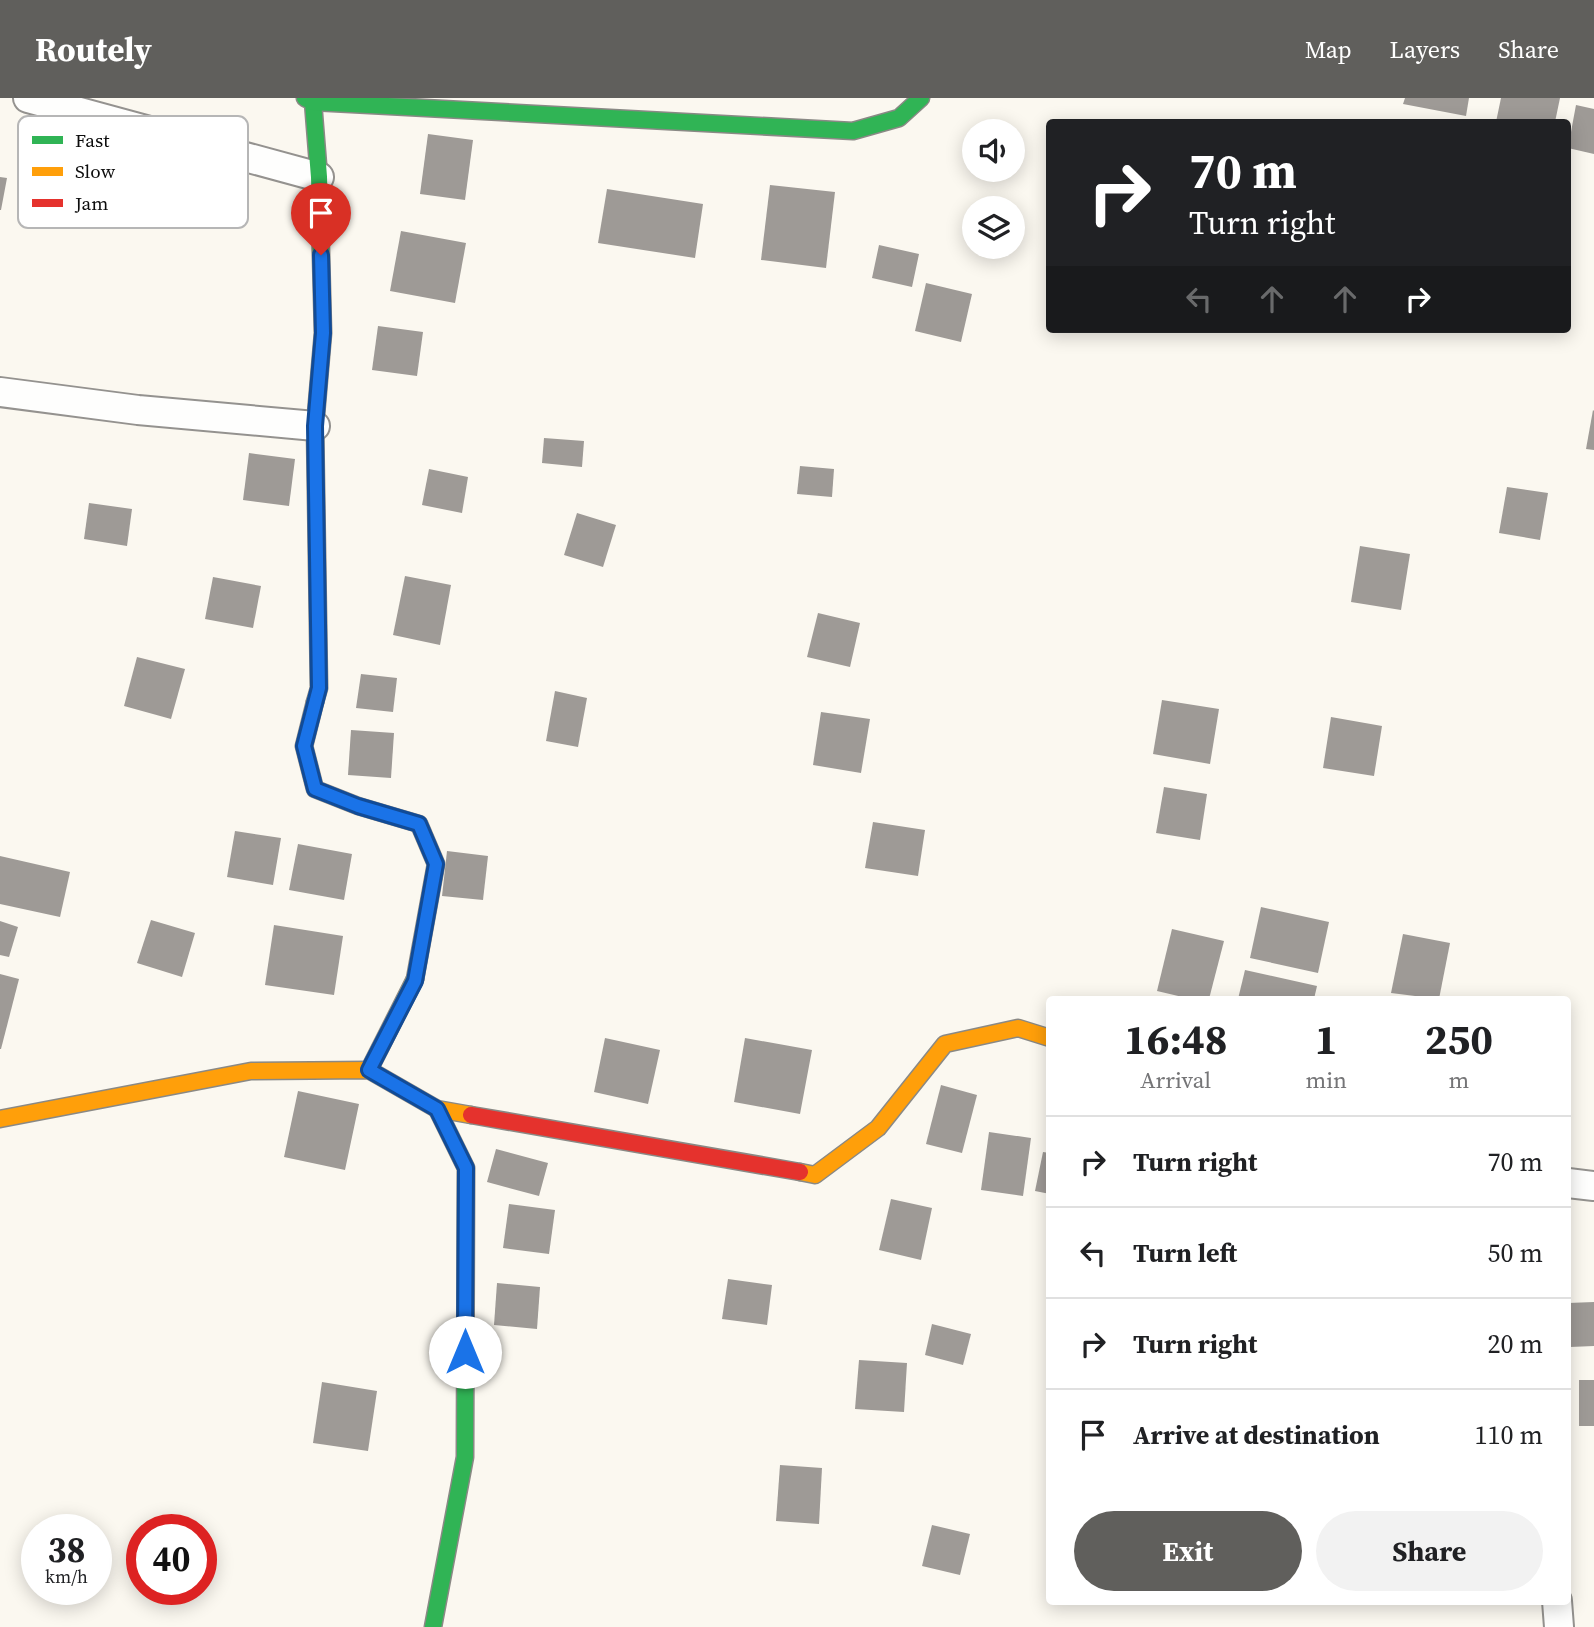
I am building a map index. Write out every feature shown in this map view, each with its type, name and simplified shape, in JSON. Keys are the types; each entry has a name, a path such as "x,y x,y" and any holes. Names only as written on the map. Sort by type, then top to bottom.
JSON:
{"street":[{"path":"29,98 95,116"},
{"path":"369,1070 415,981 436,864 419,824 358,806 315,789 304,746 319,688 315,426 323,333 319,177 309,100 853,131 899,118 921,98"},
{"path":"248,158 319,177"},
{"path":"0,392 138,410 315,426"},
{"path":"0,1119 251,1071 369,1070 437,1109 815,1175 878,1128 945,1044 1018,1028 1046,1037"},
{"path":"433,1627 465,1443 466,1168 437,1109"},
{"path":"1571,1183 1594,1186"},
{"path":"1557,1605 1559,1627"}],"building":[{"path":"1405,98 1469,98 1466,116 1403,104"},
{"path":"1501,98 1560,98 1556,119 1497,119"},
{"path":"1576,105 1594,109 1594,154 1571,149"},
{"path":"428,134 473,140 465,200 420,194"},
{"path":"0,177 7,178 1,210 0,210"},
{"path":"770,185 835,192 826,268 761,260"},
{"path":"607,189 703,204 695,258 598,243"},
{"path":"401,231 466,243 455,303 390,291"},
{"path":"879,245 919,254 912,287 872,278"},
{"path":"926,283 972,294 961,342 915,331"},
{"path":"378,326 423,332 417,376 372,370"},
{"path":"1594,411 1594,450 1586,449"},
{"path":"544,438 584,441 582,467 542,463"},
{"path":"249,453 295,459 289,506 243,500"},
{"path":"800,466 834,469 832,497 797,494"},
{"path":"429,469 468,477 462,513 422,505"},
{"path":"1507,487 1548,493 1540,540 1499,533"},
{"path":"89,503 132,509 127,546 84,539"},
{"path":"577,513 616,525 603,567 564,555"},
{"path":"1360,546 1410,554 1401,610 1351,602"},
{"path":"405,576 451,585 440,645 393,635"},
{"path":"213,577 261,586 253,628 205,619"},
{"path":"818,613 860,623 850,667 807,657"},
{"path":"137,657 185,669 171,719 124,706"},
{"path":"361,674 397,678 393,712 356,708"},
{"path":"555,691 587,698 578,747 546,741"},
{"path":"1162,700 1219,709 1210,764 1153,754"},
{"path":"821,712 870,719 861,773 813,765"},
{"path":"1331,717 1382,726 1374,776 1323,768"},
{"path":"351,730 394,733 391,778 348,775"},
{"path":"1164,787 1207,794 1200,840 1156,833"},
{"path":"873,822 925,830 918,876 865,868"},
{"path":"235,831 281,838 273,885 227,877"},
{"path":"298,844 352,854 344,900 289,890"},
{"path":"447,851 488,856 483,900 442,896"},
{"path":"0,856 70,872 60,917 0,904"},
{"path":"1261,907 1329,922 1318,973 1250,958"},
{"path":"151,920 195,933 182,977 137,963"},
{"path":"0,921 18,927 9,957 0,955"},
{"path":"274,925 343,936 334,995 265,985"},
{"path":"1172,929 1224,941 1210,996 1178,996 1157,991"},
{"path":"1403,934 1450,943 1440,996 1391,993"},
{"path":"1245,970 1317,986 1315,996 1239,996"},
{"path":"0,974 19,979 1,1049 0,1049"},
{"path":"605,1038 660,1050 648,1104 594,1092"},
{"path":"745,1038 812,1050 800,1114 734,1102"},
{"path":"941,1085 977,1095 962,1153 926,1144"},
{"path":"298,1091 359,1104 345,1170 284,1157"},
{"path":"989,1132 1031,1138 1023,1196 981,1190"},
{"path":"496,1149 548,1163 539,1196 487,1182"},
{"path":"1043,1152 1046,1152 1046,1193 1035,1191"},
{"path":"891,1199 932,1208 921,1260 879,1250"},
{"path":"509,1204 555,1210 549,1254 503,1248"},
{"path":"728,1279 772,1285 767,1325 722,1319"},
{"path":"497,1283 540,1287 537,1329 494,1325"},
{"path":"1594,1302 1594,1346 1571,1347 1571,1303"},
{"path":"932,1324 971,1334 963,1365 925,1355"},
{"path":"859,1360 907,1363 904,1412 855,1409"},
{"path":"1579,1380 1594,1380 1594,1426 1579,1426"},
{"path":"322,1382 377,1391 368,1451 313,1443"},
{"path":"780,1465 822,1468 819,1524 776,1521"},
{"path":"932,1525 970,1534 960,1575 922,1566"}],"traffic: fast":[{"path":"305,98 313,102 319,177 323,333 315,426 319,688 315,702"},
{"path":"313,102 853,131 899,118 921,98"},
{"path":"369,1070 415,979"},
{"path":"433,1627 465,1457 466,1168 437,1109"}],"traffic: slow":[{"path":"315,702 304,746 315,789 358,806 419,824 436,864 415,979"},
{"path":"800,1172 815,1175 878,1128 945,1044 1018,1028 1046,1037"},
{"path":"0,1119 251,1071 369,1070 437,1109 471,1115"}],"traffic: jam":[{"path":"471,1115 800,1172"}],"route":[{"path":"321,255 323,333 315,426 319,688 304,746 315,789 358,806 419,824 436,864 415,981 369,1070 437,1109 466,1168 465,1352"}]}
